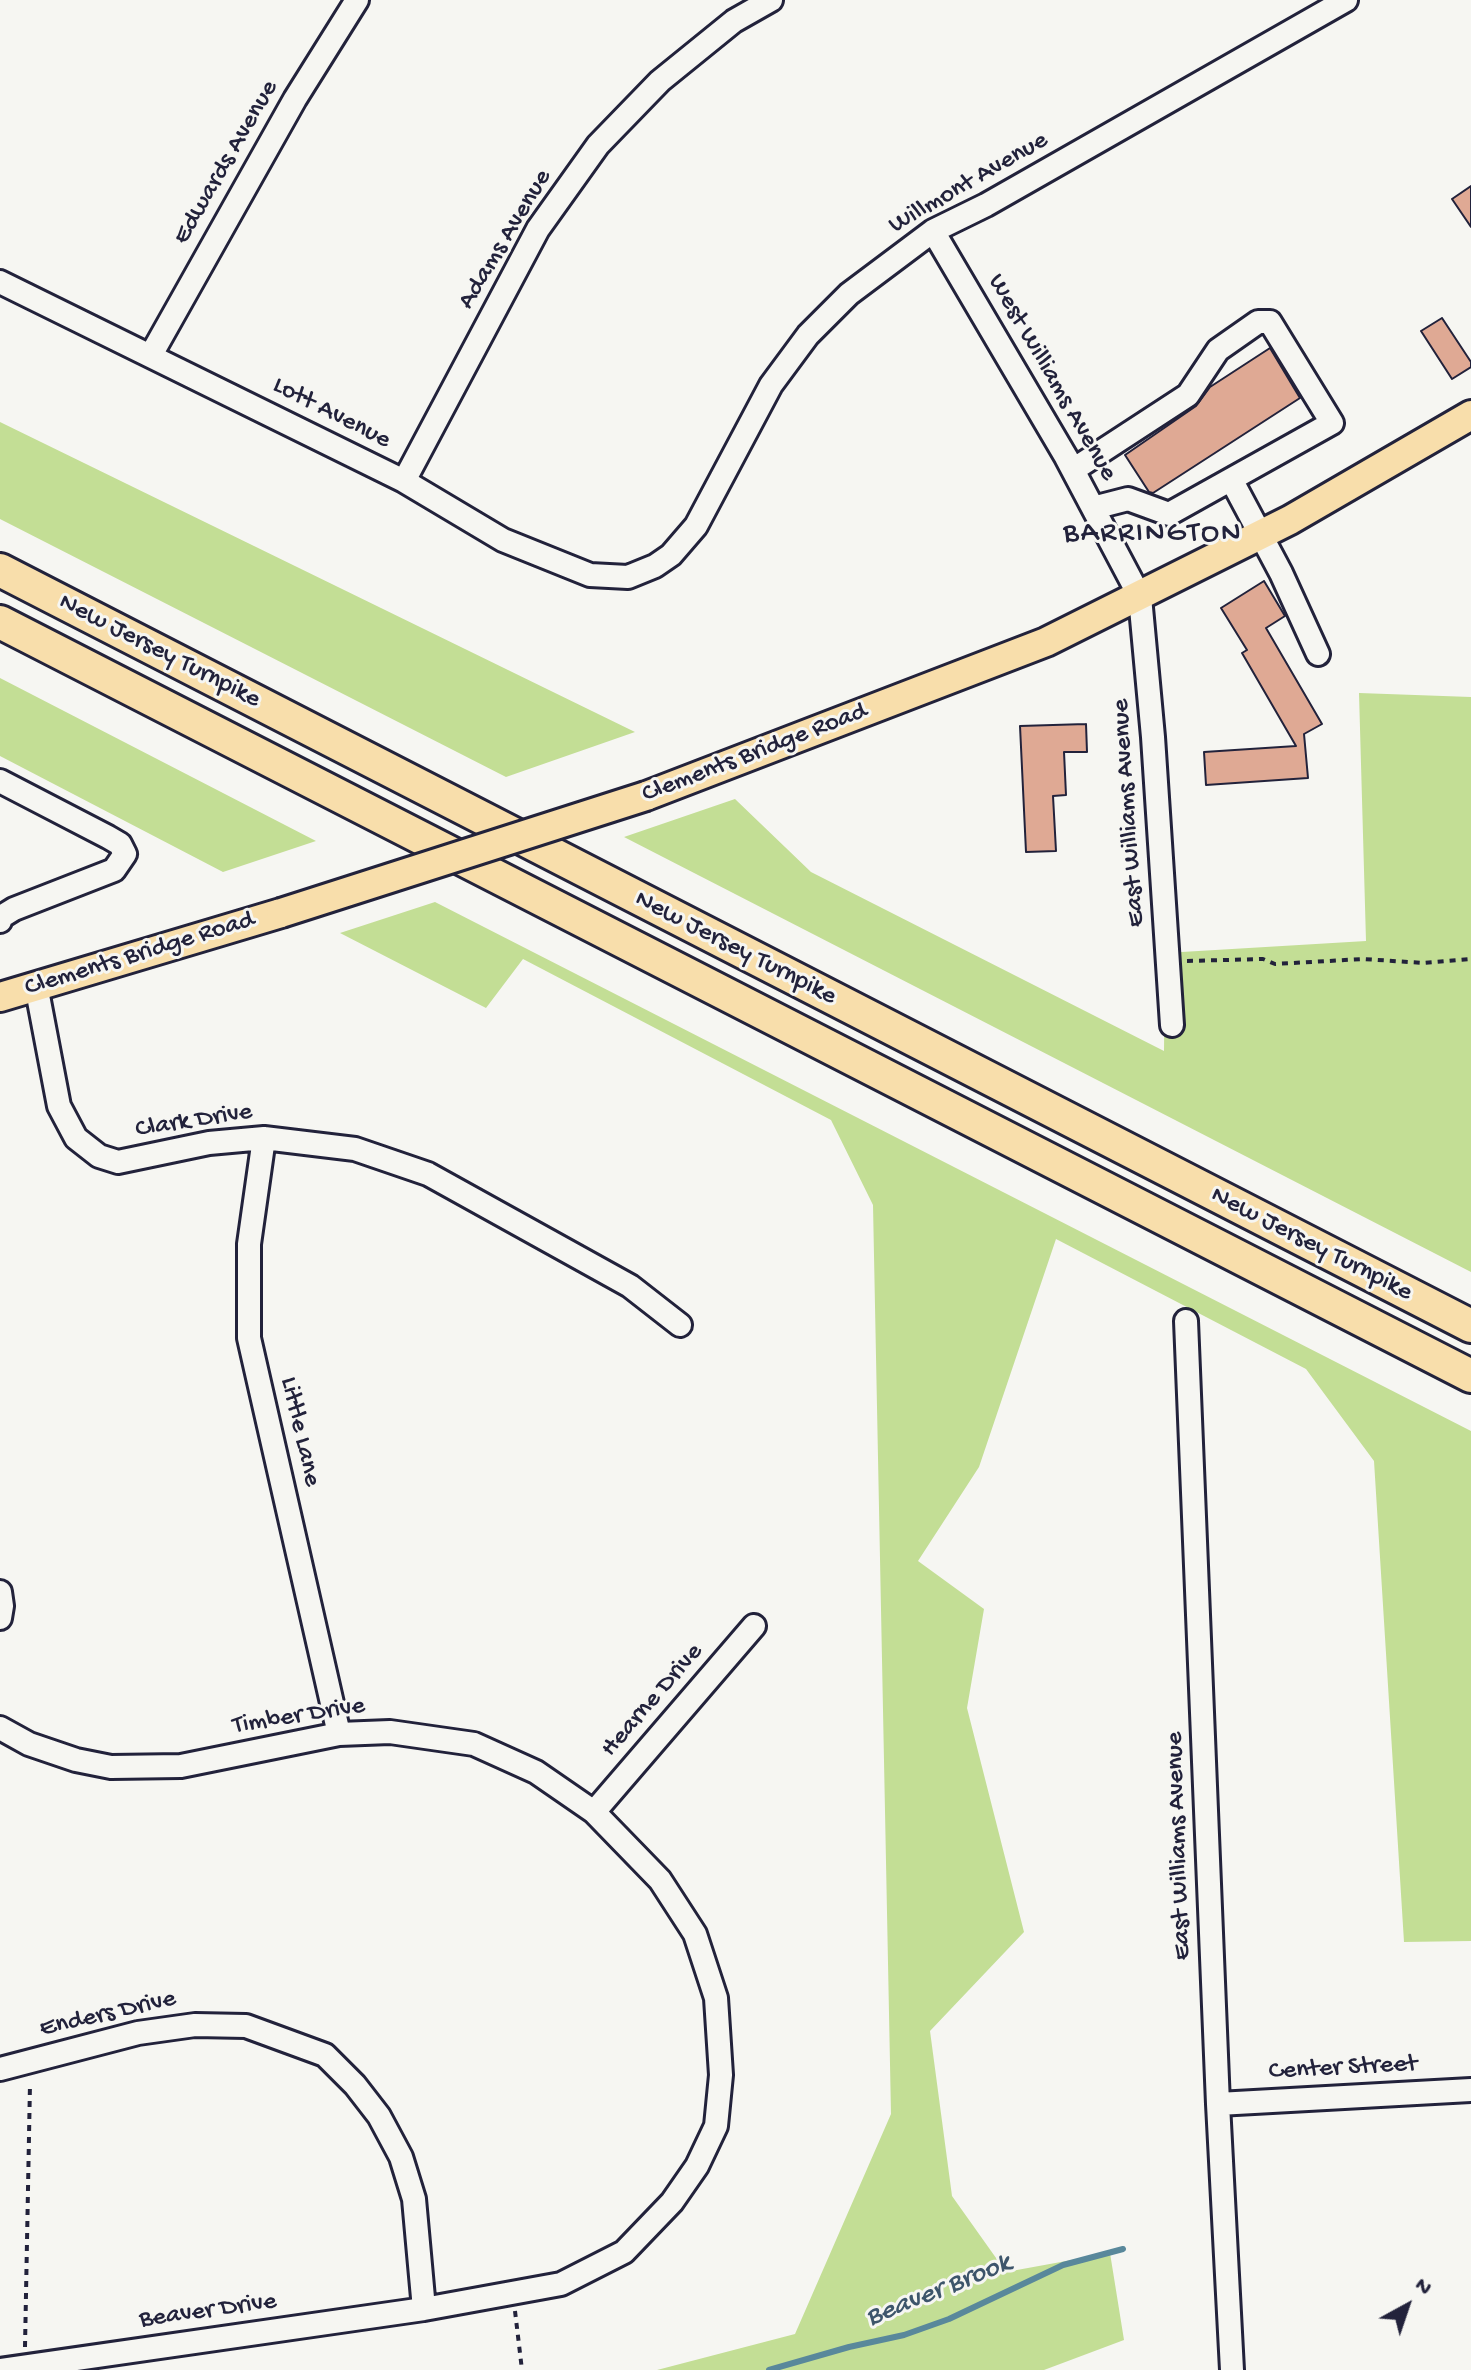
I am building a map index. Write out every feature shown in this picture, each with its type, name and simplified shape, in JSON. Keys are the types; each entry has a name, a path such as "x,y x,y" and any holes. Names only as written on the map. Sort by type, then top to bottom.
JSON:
{"highway":[{"name":"New Jersey Turnpike","path":"0,570 1471,1326"},
{"name":"New Jersey Turnpike","path":"0,622 1471,1376"}],"main road":[{"name":"Clements Bridge Road","path":"0,997 281,913 646,796 1046,642 1259,535 1471,415"}],"street":[{"name":"Edwards Avenue","path":"151,355 295,99 357,0"},
{"name":"Adams Avenue","path":"404,481 538,229 598,145 660,81 734,21 771,0"},
{"name":"Willmont Avenue","path":"639,573 671,555 696,526 771,385 808,335 849,294 933,231 986,205 1346,0"},
{"name":"West Williams Avenue","path":"933,231 1073,470 1140,597"},
{"name":"Lott Avenue","path":"0,282 404,481 503,540 590,575 628,577 639,573"},
{"path":"1073,470 1188,395 1218,350 1258,322 1270,322 1332,423 1169,514 1128,499 1093,508"},
{"path":"1232,481 1281,573 1318,654"},
{"name":"East Williams Avenue","path":"1140,597 1153,737 1172,1025"},
{"path":"0,781 120,844 125,854 114,870 0,916"},
{"name":"Clark Drive","path":"36,985 59,1106 76,1138 99,1156 118,1162 209,1143 264,1138 355,1149 428,1174 630,1286 680,1325"},
{"name":"Little Lane","path":"264,1138 249,1244 249,1338 339,1734"},
{"name":"East Williams Avenue","path":"1186,1321 1232,2370"},
{"path":"0,1592 0,1618"},
{"name":"Hearne Drive","path":"594,1812 754,1626"},
{"name":"Timber Drive","path":"0,1728 29,1744 76,1760 111,1767 181,1766 339,1734 390,1732 474,1744 536,1772 594,1812 660,1880 695,1934 716,1998 721,2075 716,2126 697,2166 672,2202 624,2252 561,2284 424,2309"},
{"name":"Enders Drive","path":"0,2069 138,2033 195,2025 246,2026 325,2055 355,2085 379,2116 401,2157 414,2199 424,2309"},
{"name":"Center Street","path":"1218,2104 1471,2090"},
{"name":"Beaver Drive","path":"0,2370 424,2309"}],"path":[{"path":"1185,961 1263,959 1275,964 1363,959 1424,963 1471,959"},
{"path":"25,2366 30,2061"},
{"path":"513,2292 522,2370"}],"green space":[{"path":"0,422 635,732 506,777 0,519"},
{"path":"0,678 316,841 223,872 0,756"},
{"path":"1359,693 1471,697 1471,1272 624,837 735,799 811,872 1164,1051 1165,953 1366,941"},
{"path":"435,902 1471,1431 1471,1941 1404,1942 1374,1461 1306,1369 1056,1239 979,1467 918,1561 984,1609 967,1708 1024,1932 930,2031 952,2196 1006,2272 1110,2253 1124,2340 1044,2370 657,2370 795,2334 891,2114 873,1205 831,1120 523,959 486,1008 340,933"}],"building":[{"path":"1471,186 1471,227 1452,199"},
{"path":"1442,318 1471,362 1471,367 1452,379 1421,331"},
{"path":"1270,348 1300,398 1153,493 1149,492 1125,455 1196,406 1210,387"},
{"path":"1264,581 1285,616 1266,628 1322,724 1304,734 1308,778 1206,785 1204,752 1296,746 1242,653 1247,650 1221,608"},
{"path":"1086,724 1087,752 1064,752 1066,795 1053,796 1056,851 1026,852 1020,726"}],"waterway":[{"name":"Beaver Brook","path":"769,2370 904,2335 949,2319 1063,2265 1123,2249"}],"district":[{"name":"BARRINGTON","path":"1153,535"}]}
